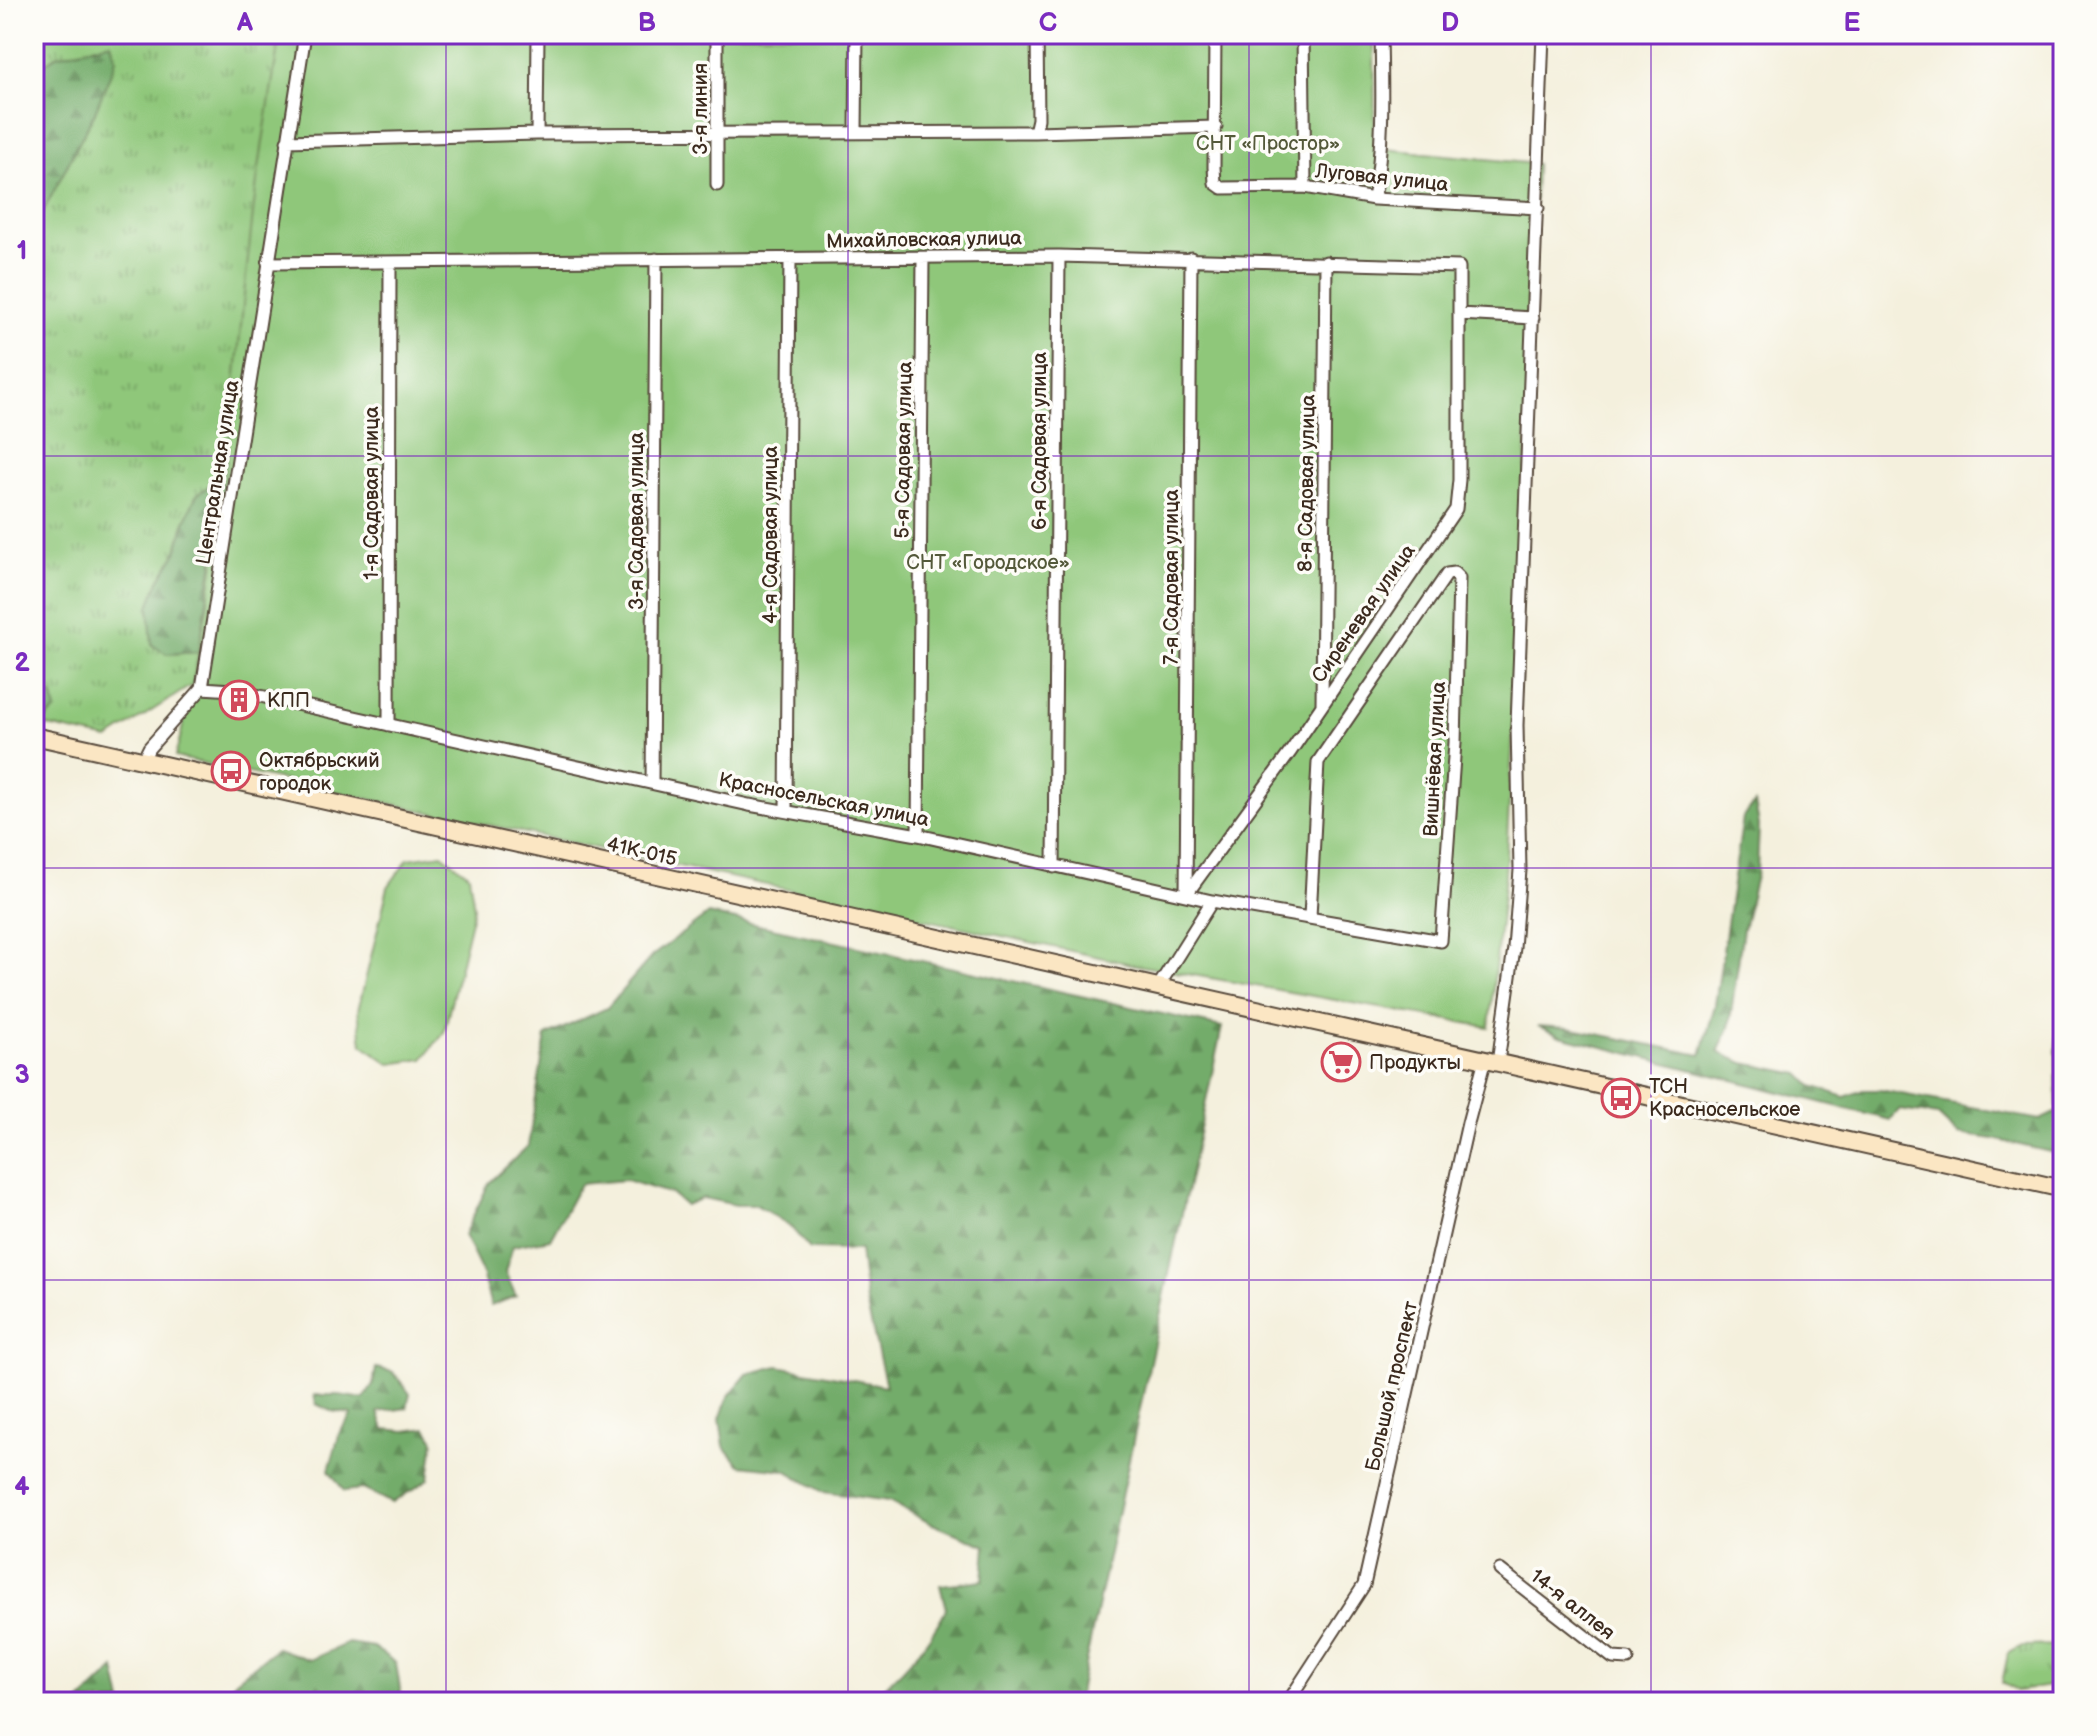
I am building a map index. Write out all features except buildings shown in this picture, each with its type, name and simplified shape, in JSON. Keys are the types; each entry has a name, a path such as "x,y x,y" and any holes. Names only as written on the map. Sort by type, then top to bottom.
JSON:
{"main road":[{"name":"41К-015","path":"34,736 2063,1189"}],"street":[{"name":"Центральная улица","path":"202,688 305,34"},
{"path":"537,134 538,34"},
{"name":"3-я линия","path":"717,34 717,185"},
{"path":"856,131 857,34"},
{"path":"1035,132 1038,119 1037,34"},
{"path":"287,141 537,134 1035,132 1216,127 1215,34"},
{"path":"1303,34 1305,187"},
{"path":"1374,199 1379,171 1382,110 1381,34"},
{"name":"Большой проспект","path":"1288,1702 1364,1585 1492,1060 1514,948 1520,870 1517,725 1543,34"},
{"name":"Луговая улица","path":"1216,127 1215,183 1222,188 1305,187 1374,199 1538,208"},
{"name":"Михайловская улица","path":"268,263 1059,256 1459,267 1459,314"},
{"name":"6-я Садовая улица","path":"1054,867 1059,256"},
{"name":"5-я Садовая улица","path":"918,835 923,258"},
{"name":"7-я Садовая улица","path":"1186,895 1191,258"},
{"name":"3-я Садовая улица","path":"652,783 656,259"},
{"name":"4-я Садовая улица","path":"786,811 790,259"},
{"name":"1-я Садовая улица","path":"389,725 390,262"},
{"name":"8-я Садовая улица","path":"1322,705 1326,262"},
{"path":"1459,314 1533,318"},
{"name":"Сиреневая улица","path":"1186,895 1322,705 1456,509 1459,480 1459,314"},
{"name":"Вишнёвая улица","path":"1310,917 1318,762 1447,574 1454,573 1459,578 1455,743 1441,941"},
{"path":"143,760 149,748 202,688"},
{"name":"Красносельская улица","path":"202,688 233,690 652,783 918,835 1212,901 1441,941"},
{"path":"1158,987 1212,901"},
{"name":"14-я аллея","path":"1500,1570 1613,1658 1628,1659"}],"green space":[{"path":"34,34 280,34 256,196 225,483 210,485 184,524 176,553 159,581 167,654 199,652 195,683 108,739 34,723 45,720 53,696 34,687 34,229 95,112 56,56 34,71"},
{"name":"СНТ «Городское»","path":"280,34 1374,34 1375,148 1536,164 1522,573 1505,876 1489,1027 1136,965 175,757 192,688 216,549 255,197"},
{"path":"111,42 116,60 95,112 34,229 34,71 56,56"},
{"path":"225,483 199,652 167,654 152,645 149,606 159,581 176,553 196,496 210,485"},
{"path":"34,687 53,696 56,710 45,720 34,721"},
{"path":"1755,803 1759,825 1757,872 1743,929 1729,1028 1718,1052 1744,1063 1800,1074 1812,1086 1845,1097 1863,1090 1880,1090 2040,1120 2057,1112 2056,1049 2063,985 2063,1155 1958,1134 1938,1115 1899,1110 1890,1120 1560,1036 1538,1026 1568,1028 1701,1055 1715,1005 1743,817"},
{"path":"442,854 469,875 474,908 444,1032 423,1059 390,1064 362,1044 358,1010 388,887 408,859"},
{"path":"708,914 1222,1027 1077,1702 866,1702 901,1671 930,1636 946,1609 940,1585 983,1580 986,1546 930,1523 889,1501 823,1492 785,1470 740,1465 724,1446 720,1419 728,1397 747,1374 778,1366 886,1386 866,1302 860,1250 810,1249 789,1225 756,1205 736,1205 703,1198 685,1205 672,1194 626,1180 580,1184 550,1239 513,1246 505,1272 516,1296 491,1306 481,1270 464,1235 489,1183 528,1146 546,1036 607,1008 652,956"},
{"path":"376,1368 393,1372 410,1394 407,1408 378,1412 384,1429 405,1431 426,1428 434,1440 429,1479 392,1503 363,1489 344,1491 329,1470 340,1432 352,1414 331,1411 316,1404 314,1395 364,1399 373,1385"},
{"path":"348,1643 373,1647 396,1663 402,1702 216,1702 236,1680 277,1648 310,1660"},
{"path":"2063,1645 2063,1684 2018,1691 2002,1683 2008,1654 2022,1646"},
{"path":"115,1669 122,1702 80,1702"}],"waterway":[{"path":"2058,1702 2063,1701"}],"place":[{"name":"КПП","path":"239,700"},
{"name":"Октябрьский городок","path":"231,771"},
{"name":"Продукты","path":"1341,1062"},
{"name":"ТСН Красносельское","path":"1621,1098"}],"park label":[{"name":"СНТ «Простор»","path":"1268,143"}]}
